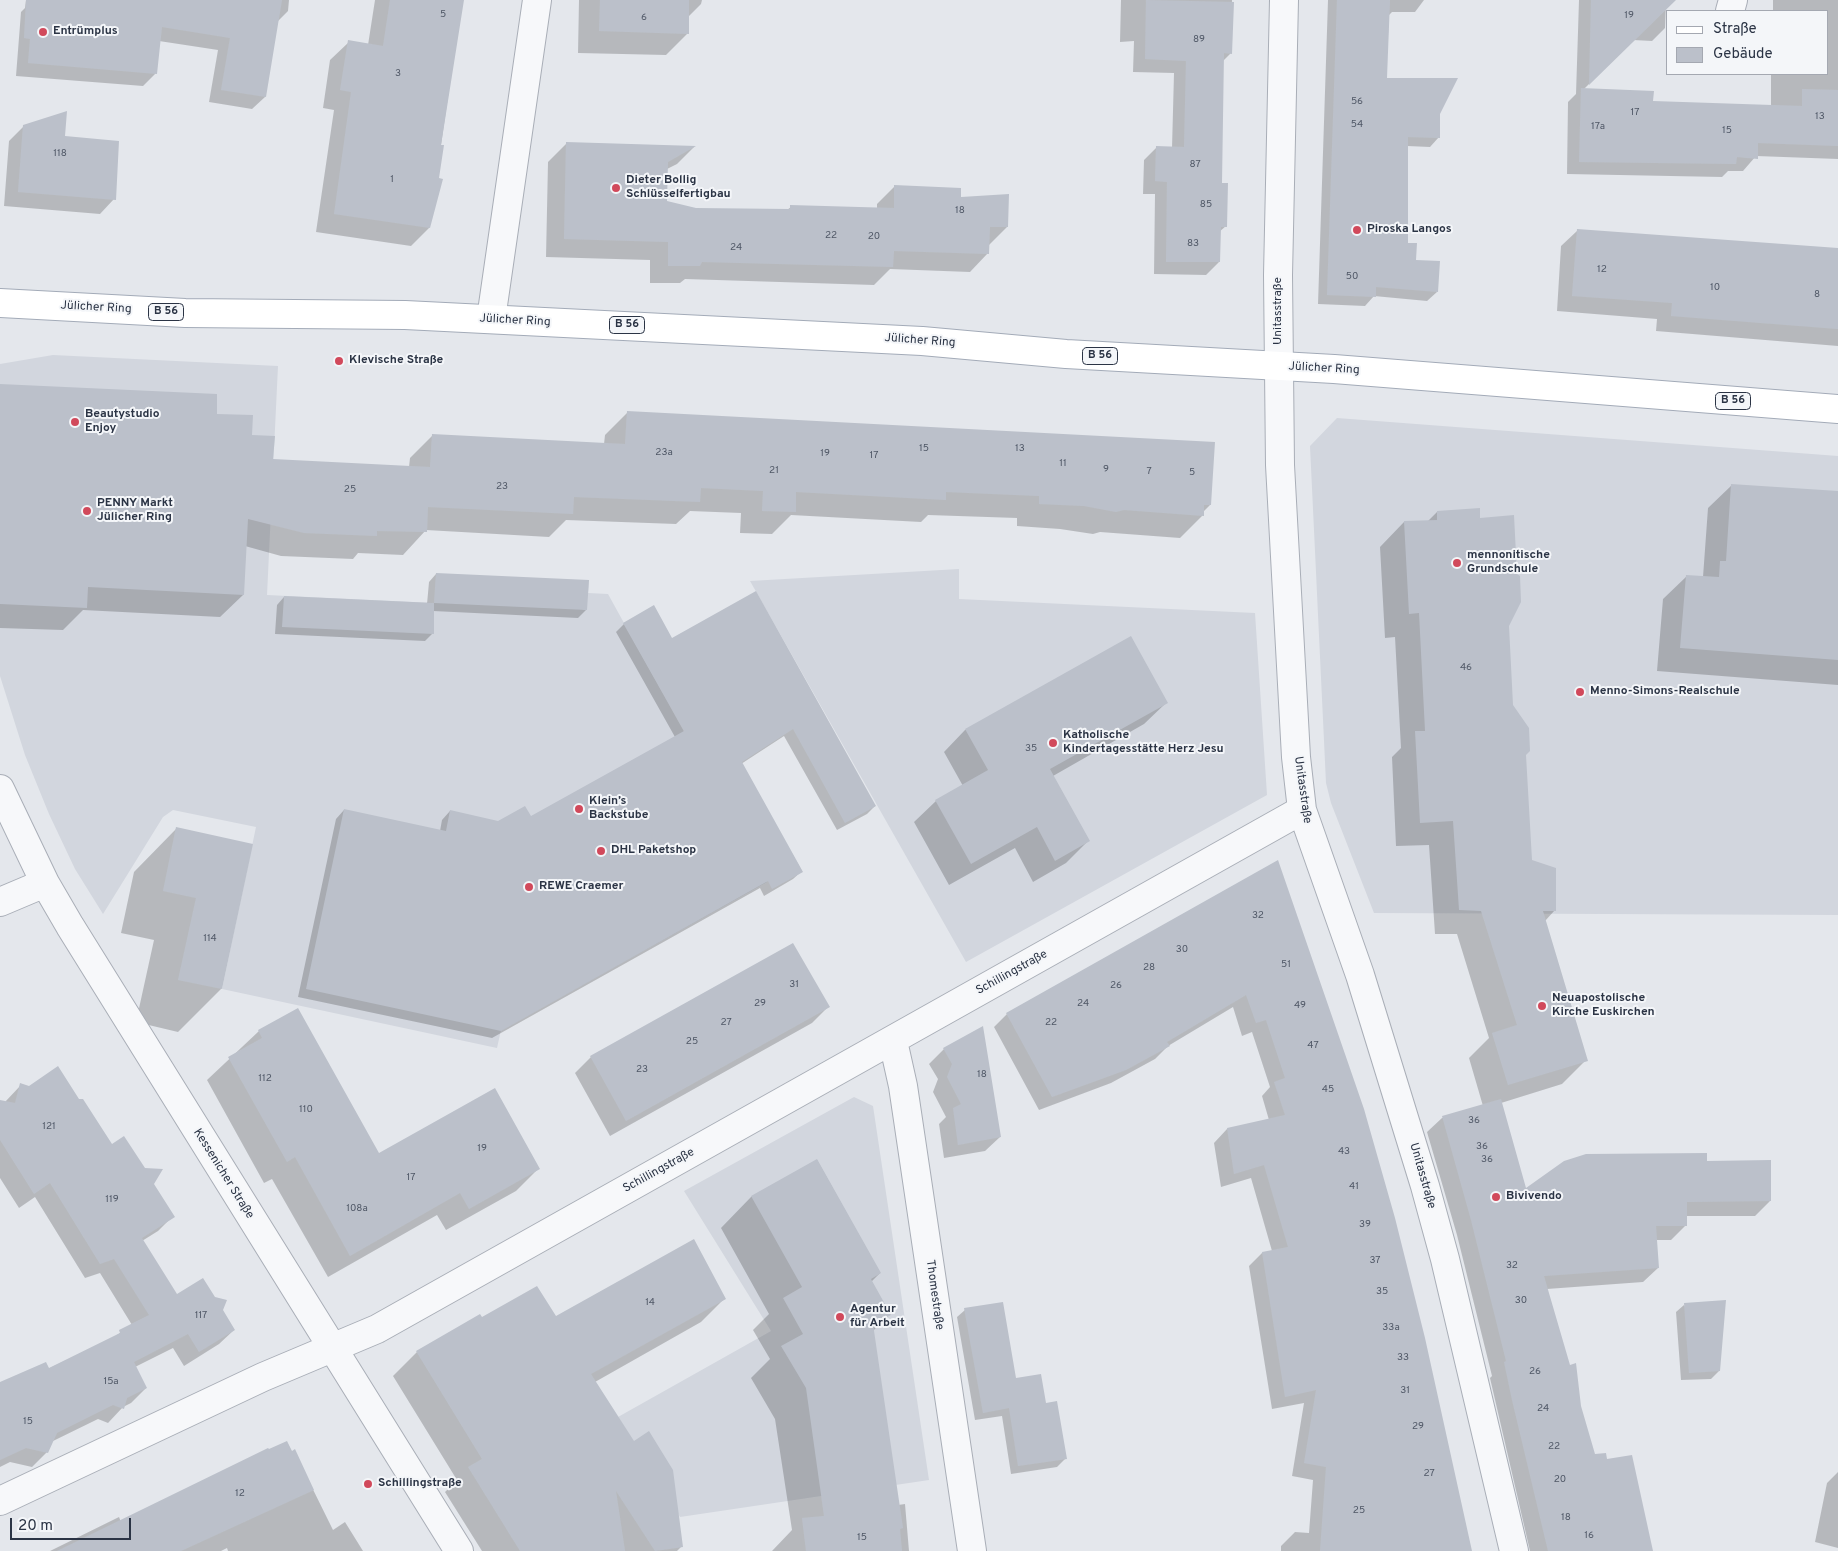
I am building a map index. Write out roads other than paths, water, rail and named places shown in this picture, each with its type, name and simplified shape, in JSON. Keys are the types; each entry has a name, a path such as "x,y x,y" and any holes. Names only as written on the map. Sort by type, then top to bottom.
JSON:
{"main road":[{"name":"Jülicher Ring","path":"0,304 185,313 405,316 922,341 1075,354 1334,369 1838,409"}],"street":[{"path":"491,320 537,0"},
{"name":"Unitasstraße","path":"1284,0 1278,275 1280,465 1296,757 1302,810 1360,975 1425,1186 1445,1259 1514,1551"},
{"name":"Kessenicher Straße","path":"0,789 45,883 331,1348 459,1551"},
{"name":"Schillingstraße","path":"0,1502 263,1377 377,1329 1302,810"},
{"path":"0,902 45,883"},
{"name":"Thomestraße","path":"893,1040 903,1086 972,1551"}],"place":[{"name":"Entrümplus","path":"43,32"},
{"name":"Dieter Bollig Schlüsselfertigbau","path":"616,188"},
{"name":"Piroska Langos","path":"1357,230"},
{"name":"Klevische Straße","path":"339,361"},
{"name":"Beautystudio Enjoy","path":"75,422"},
{"name":"PENNY Markt Jülicher Ring","path":"87,511"},
{"name":"mennonitische Grundschule","path":"1457,563"},
{"name":"Menno-Simons-Realschule","path":"1580,692"},
{"name":"Katholische Kindertagesstätte Herz Jesu","path":"1053,743"},
{"name":"Klein’s Backstube","path":"579,809"},
{"name":"DHL Paketshop","path":"601,851"},
{"name":"REWE Craemer","path":"529,887"},
{"name":"Neuapostolische Kirche Euskirchen","path":"1542,1006"},
{"name":"Bivivendo","path":"1496,1197"},
{"name":"Agentur für Arbeit","path":"840,1317"},
{"name":"Schillingstraße","path":"368,1484"}]}
